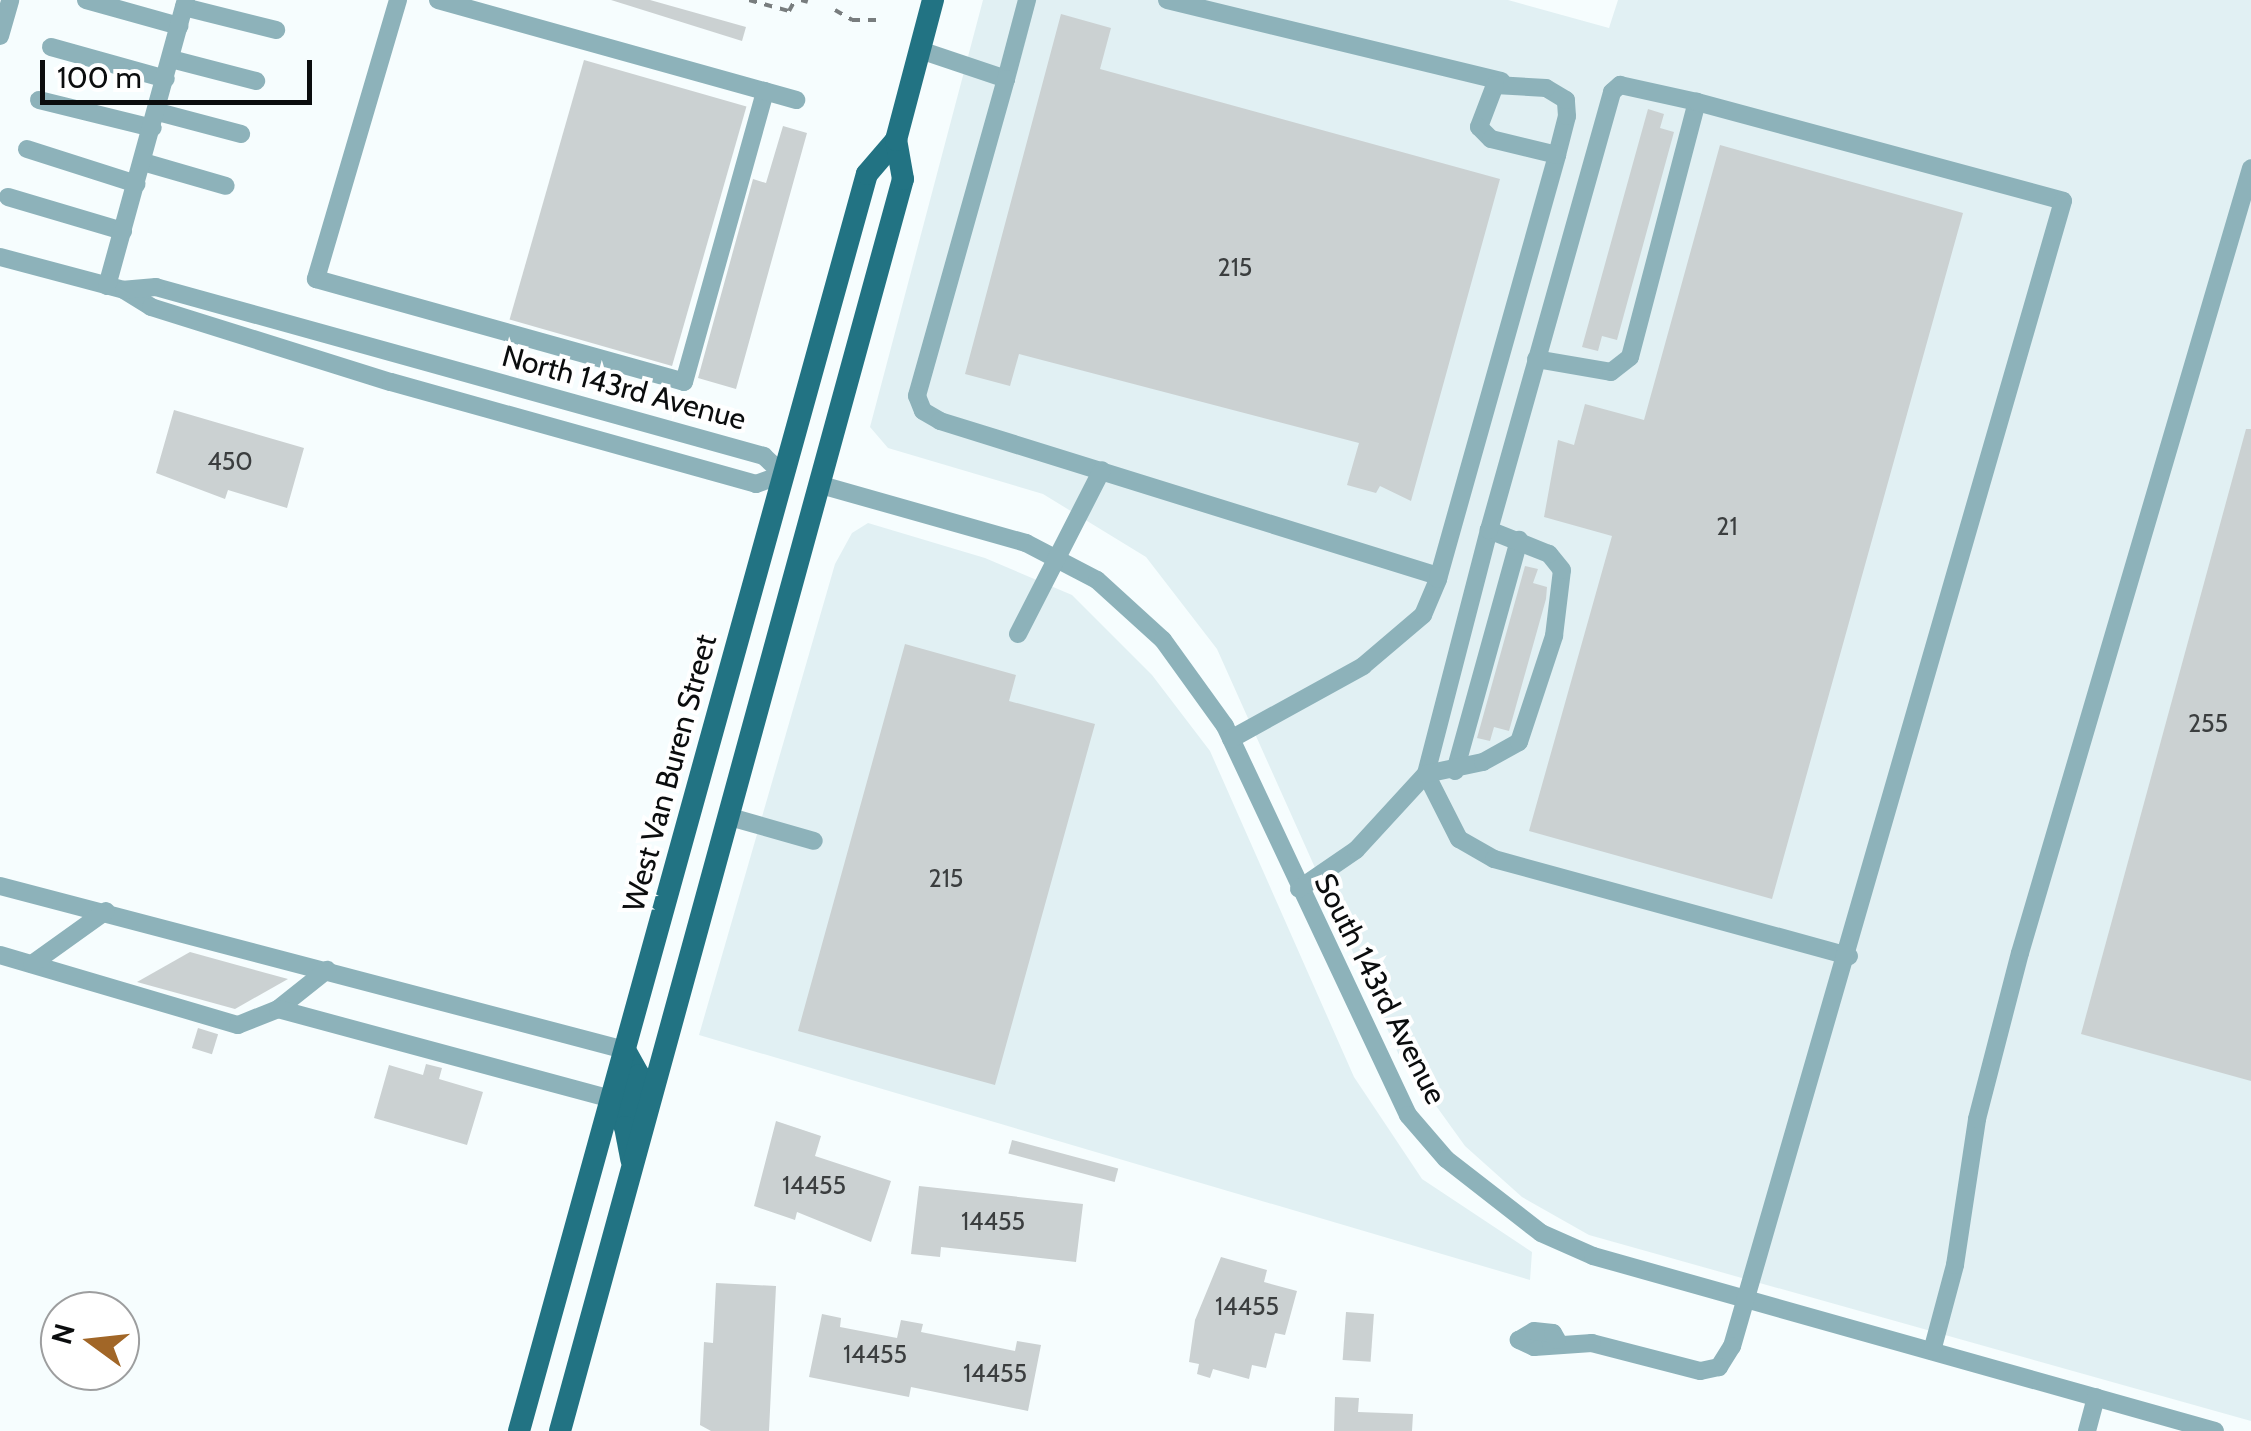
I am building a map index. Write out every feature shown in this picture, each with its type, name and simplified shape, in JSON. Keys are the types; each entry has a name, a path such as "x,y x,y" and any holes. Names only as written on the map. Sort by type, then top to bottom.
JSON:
{"main road":[{"name":"West Van Buren Street","path":"560,1431 903,179 896,140 933,0"},
{"name":"West Van Buren Street","path":"519,1431 866,174 896,140"},
{"path":"784,474 822,485"},
{"path":"625,1050 639,1075 625,1127 632,1169"}],"street":[{"path":"0,36 10,0"},
{"path":"86,0 183,11 276,30"},
{"path":"398,0 316,279 684,382 765,91"},
{"path":"438,0 796,100"},
{"path":"1027,0 917,396 923,410 940,422 1438,576"},
{"path":"1167,0 1500,82 1546,88 1566,100 1557,155 1424,615 1406,634 1362,666 1231,739"},
{"path":"115,288 123,231 183,11"},
{"path":"51,47 166,78"},
{"path":"920,50 1006,79"},
{"path":"171,59 256,80"},
{"path":"1500,82 1486,98 1479,127 1491,139 1557,155"},
{"path":"1298,889 1356,850 1426,774 1488,530 1612,92 1620,86 1696,102 2063,201 1849,956 1746,1299 1720,1367 1681,1369 1592,1342 1557,1340"},
{"path":"39,100 242,134"},
{"path":"1536,359 1611,372 1630,358 1696,102"},
{"path":"26,148 136,184"},
{"path":"143,162 226,186"},
{"path":"1932,1351 1955,1265 1977,1119 2016,971 2251,168"},
{"path":"8,198 123,231"},
{"name":"North 143rd Avenue","path":"0,257 115,288 151,306 390,382 756,484 784,474 764,456 156,287 115,288"},
{"path":"1018,634 1102,470"},
{"name":"South 143rd Avenue","path":"822,485 963,521 1056,557 1097,580 1163,640 1231,739 1298,889 1408,1114 1446,1159 1542,1233 1593,1256 2216,1431"},
{"path":"1426,774 1455,770 1519,742 1554,636 1562,570 1549,554 1488,530"},
{"path":"1455,770 1520,540"},
{"path":"1426,774 1459,839 1472,850 1849,956"},
{"path":"730,817 814,840"},
{"path":"0,886 625,1050"},
{"path":"32,964 106,911"},
{"path":"0,955 238,1025 278,1009 327,970"},
{"path":"278,1009 611,1099"},
{"path":"2088,1431 2096,1397"}],"path":[{"path":"749,0 790,11 796,0 808,2"},
{"path":"835,10 852,20 878,20"}],"shaded area":[{"path":"983,0 1508,0 1609,28 1618,0 2251,0 2251,1421 1589,1235 1522,1197 1465,1146 1398,1053 1217,649 1146,557 1043,494 888,448 870,427"},
{"path":"868,523 985,558 1072,595 1152,675 1210,751 1354,1077 1422,1179 1532,1252 1530,1280 699,1035 835,564 852,533"}],"building":[{"path":"611,0 650,0 746,27 742,41"},
{"path":"1061,14 1111,28 1100,69 1500,179 1411,501 1380,486 1376,493 1347,485 1359,443 1019,354 1010,386 965,374"},
{"path":"584,60 746,107 672,366 510,320"},
{"path":"1648,109 1664,114 1660,128 1674,132 1617,340 1602,336 1598,351 1582,347"},
{"path":"783,126 807,133 736,389 698,378 753,179 766,183"},
{"path":"1720,145 1963,213 1772,899 1529,831 1612,536 1544,517 1558,440 1574,445 1585,404 1644,420"},
{"path":"174,410 304,448 287,508 228,490 225,499 156,473"},
{"path":"2246,429 2251,429 2251,1081 2081,1034"},
{"path":"1525,566 1538,569 1533,583 1547,587 1546,599 1509,731 1494,727 1490,741 1477,738"},
{"path":"905,644 1016,675 1009,701 1095,724 995,1085 798,1031"},
{"path":"190,952 288,979 235,1009 137,982"},
{"path":"198,1028 218,1034 212,1054 192,1048"},
{"path":"426,1064 442,1068 439,1079 483,1092 467,1145 374,1118 389,1065 423,1075"},
{"path":"776,1121 821,1136 815,1156 891,1181 871,1242 797,1212 795,1220 754,1206"},
{"path":"1012,1140 1118,1168 1115,1182 1008,1154"},
{"path":"919,1186 1083,1204 1076,1262 941,1247 940,1257 911,1254"},
{"path":"1221,1257 1267,1270 1264,1282 1297,1291 1285,1335 1275,1333 1266,1368 1252,1365 1249,1379 1213,1369 1210,1378 1197,1374 1199,1364 1189,1362 1195,1320"},
{"path":"716,1283 776,1286 769,1431 711,1431 700,1425 704,1342 713,1343"},
{"path":"1346,1312 1374,1314 1371,1362 1343,1360"},
{"path":"822,1314 841,1318 840,1327 897,1338 901,1320 923,1324 921,1332 1015,1351 1017,1341 1041,1345 1028,1411 911,1387 909,1397 809,1377"},
{"path":"1335,1397 1359,1398 1358,1412 1413,1414 1412,1431 1334,1431"}]}
